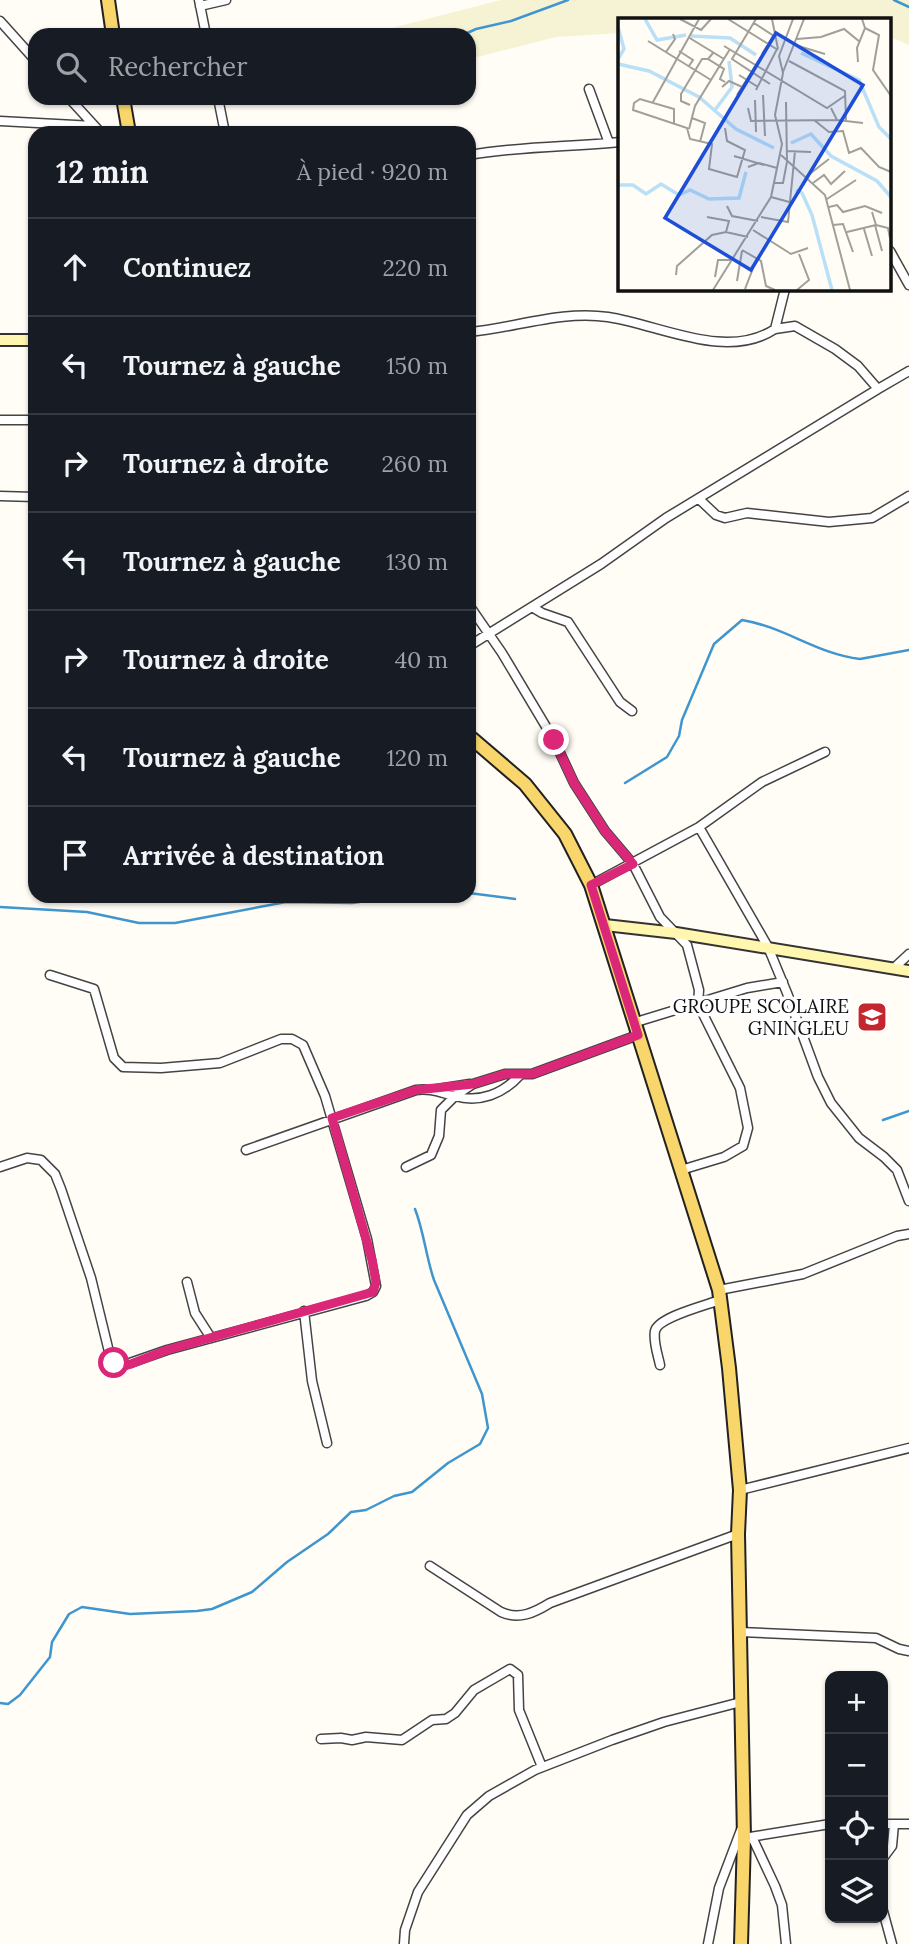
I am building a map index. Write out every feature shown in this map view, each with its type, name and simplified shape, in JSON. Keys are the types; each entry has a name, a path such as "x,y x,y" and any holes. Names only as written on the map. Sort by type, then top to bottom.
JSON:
{"main road":[{"path":"107,0 112,28"},
{"path":"125,105 128,126"},
{"path":"476,742 524,784 565,834 591,885 720,1295 740,1490 738,1534 741,1702 744,1823 748,1837 741,1944"}],"street":[{"path":"205,28 200,3 226,0"},
{"path":"2,27 28,53"},
{"path":"589,89 609,143"},
{"path":"75,105 94,126"},
{"path":"219,105 224,126"},
{"path":"0,121 51,126"},
{"path":"476,154 508,149 618,142"},
{"path":"892,255 909,285"},
{"path":"775,329 785,290"},
{"path":"476,331 573,316 605,317 731,343 756,339 775,329 795,326 858,366 878,389"},
{"path":"0,340 28,340"},
{"path":"476,642 699,499 909,371"},
{"path":"0,420 28,419"},
{"path":"0,496 28,497"},
{"path":"699,499 716,515 725,518 747,513 829,522 872,518 909,496"},
{"path":"532,607 568,622 620,702 632,711"},
{"path":"476,616 502,653 554,740 574,783 605,831 633,864 660,917 687,945 692,958 699,990 698,1004 735,1076 747,1128 743,1146 724,1157 681,1170"},
{"path":"591,885 699,827 762,782 825,752"},
{"path":"699,827 768,947 806,1047 831,1103 859,1138 897,1170 909,1201"},
{"path":"605,925 676,933 909,971"},
{"path":"894,968 909,954"},
{"path":"0,1167 27,1158 41,1160 55,1174 87,1265 109,1353 114,1363 121,1366 167,1350 366,1296 373,1292 376,1286 367,1239 332,1118 317,1073 303,1045 292,1039 281,1039 220,1063 154,1068 123,1067 114,1058 94,989 50,975"},
{"path":"246,1150 416,1090 473,1084 505,1074 541,1072 698,1004 747,988 783,982"},
{"path":"435,1090 466,1098 495,1095 512,1084 520,1074"},
{"path":"406,1167 431,1154 439,1136 441,1110 473,1084"},
{"path":"660,1365 655,1341 658,1325 720,1295 803,1274 897,1236 909,1234"},
{"path":"187,1282 195,1313 211,1338"},
{"path":"304,1311 312,1381 327,1443"},
{"path":"740,1490 909,1448"},
{"path":"430,1566 512,1617 533,1613 550,1603 738,1534"},
{"path":"740,1632 876,1638 909,1651"},
{"path":"321,1739 352,1740 366,1737 402,1740 432,1720 446,1719 455,1713 474,1690 510,1669 518,1675 519,1710 542,1767"},
{"path":"404,1944 405,1930 418,1892 467,1815 489,1796 542,1767 664,1722 741,1702"},
{"path":"708,1944 719,1888 744,1823"},
{"path":"888,1824 909,1824"},
{"path":"888,1851 892,1846 894,1824"},
{"path":"786,1944 782,1905 772,1878 748,1837 825,1825"},
{"path":"886,1923 892,1944"}],"shaded area":[{"path":"501,0 909,0 909,45 892,38 892,18 618,18 618,33 556,37 476,57 476,28 391,28"}],"waterway":[{"path":"476,29 511,21 568,0"},
{"path":"894,0 909,7"},
{"path":"625,783 667,757 679,736 682,720 714,644 742,620 773,628 829,652 860,659 909,650"},
{"path":"476,894 515,899"},
{"path":"0,907 87,912 139,923 175,923 281,903"},
{"path":"883,1120 909,1111"},
{"path":"0,1703 8,1704 20,1695 50,1657 52,1642 69,1614 82,1607 130,1614 212,1609 252,1592 287,1562 328,1534 351,1512 366,1510 394,1496 412,1492 448,1463 480,1444 488,1428 482,1394 434,1280 415,1209"}],"place":[{"name":"GROUPE SCOLAIRE GNINGLEU","path":"872,1017"}],"route":[{"path":"114,1363 121,1366 131,1364 167,1350 373,1292 376,1282 372,1260 332,1118 416,1090 473,1084 505,1074 541,1072 556,1064 638,1035 591,885 633,864 605,831 574,783 554,740"}]}
